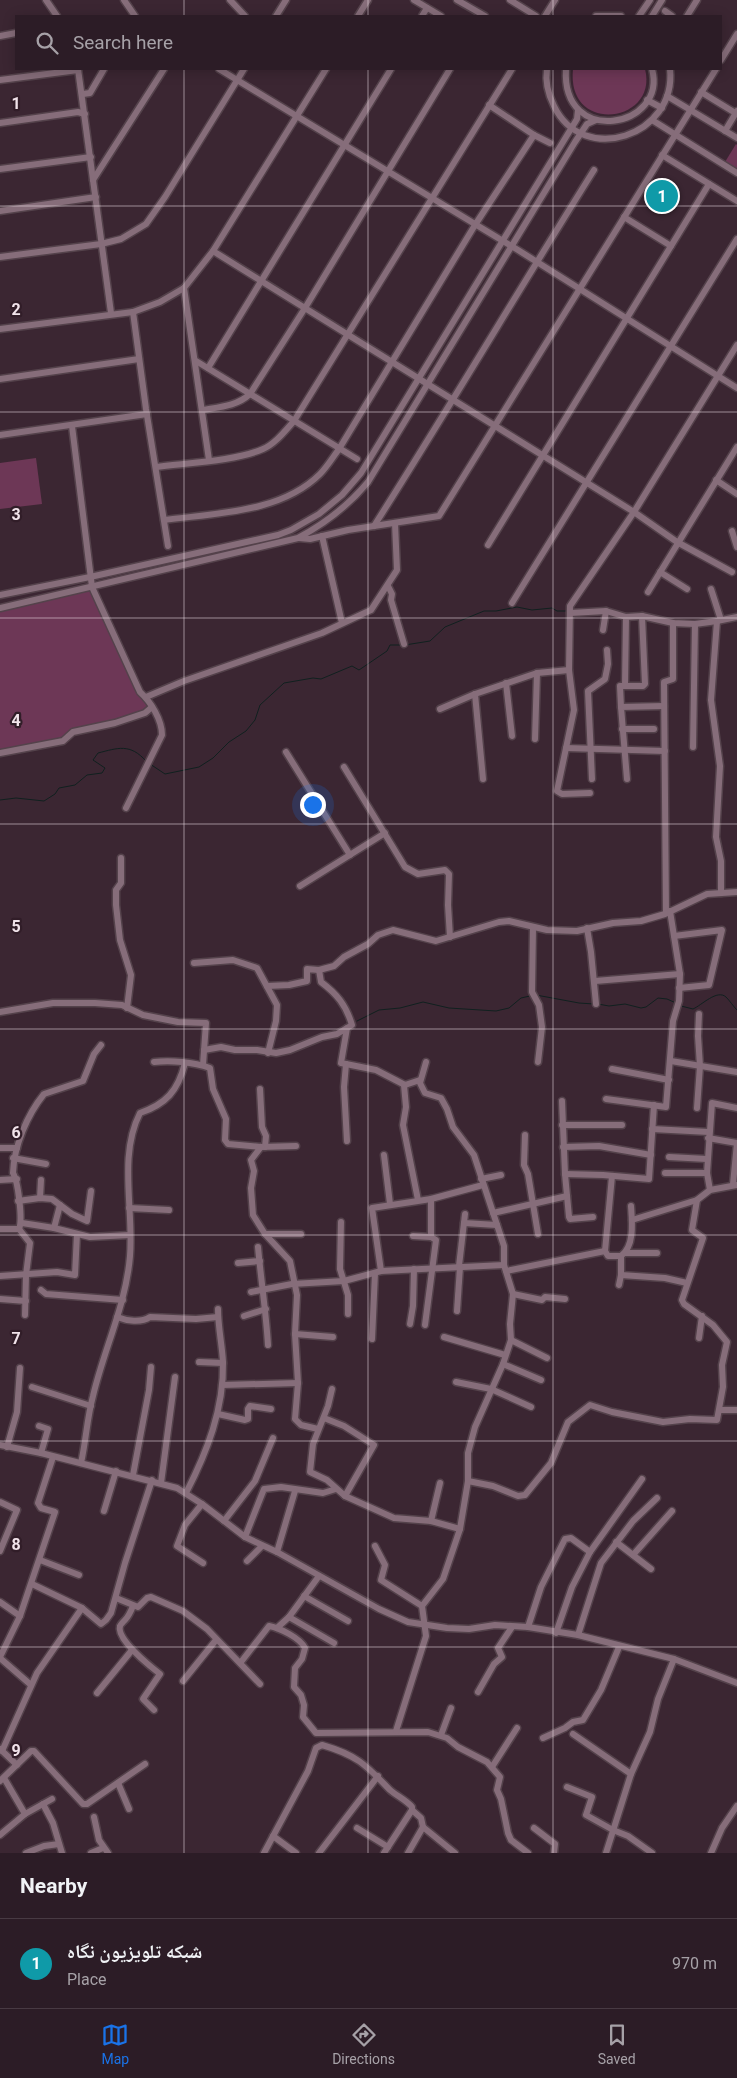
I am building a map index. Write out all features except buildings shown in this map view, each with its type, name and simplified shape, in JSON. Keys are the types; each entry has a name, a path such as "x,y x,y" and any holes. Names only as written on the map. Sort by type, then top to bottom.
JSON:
{"street":[{"path":"46,0 56,15"},
{"path":"124,0 134,15"},
{"path":"230,0 244,15"},
{"path":"277,15 286,0"},
{"path":"359,15 368,0"},
{"path":"414,0 439,15"},
{"path":"458,0 483,15"},
{"path":"510,0 534,15"},
{"path":"545,0 553,3 546,15"},
{"path":"641,15 650,0"},
{"path":"653,15 662,0"},
{"path":"688,15 697,0"},
{"path":"423,15 427,8"},
{"path":"664,11 670,15"},
{"path":"0,36 15,34"},
{"path":"723,50 737,34"},
{"path":"0,80 71,70"},
{"path":"78,70 83,94 111,314"},
{"path":"83,94 90,93 103,70"},
{"path":"93,180 163,70"},
{"path":"221,70 298,115 387,172 537,262 737,388"},
{"path":"0,257 101,244 121,239 146,224 166,196 243,70"},
{"path":"0,329 133,312 160,302 184,288 213,251 325,70"},
{"path":"208,368 389,70"},
{"path":"203,410 233,405 244,400 250,394 305,308 449,70"},
{"path":"156,467 240,455 264,449 282,435 294,421 511,70"},
{"path":"547,70 547,86 550,98 563,119 581,133 607,139 620,138 632,134 652,120 662,108 667,96 670,84 670,70"},
{"path":"566,70 566,83 570,97 578,110 596,120 608,122 625,119 640,110 648,100 652,87 652,70"},
{"path":"298,538 310,539 374,526 440,516 715,70"},
{"path":"701,92 737,113 725,131"},
{"path":"667,96 737,138"},
{"path":"648,100 662,108"},
{"path":"489,105 534,135 550,143"},
{"path":"0,595 278,535 292,530 320,514 342,495 361,473 577,119 578,110"},
{"path":"0,123 78,112 85,114"},
{"path":"0,608 298,538 318,528 340,512 368,482 581,133 587,124 596,120"},
{"path":"652,120 737,173"},
{"path":"164,520 256,508 291,494 320,474 339,449 475,225 534,135"},
{"path":"662,155 737,201"},
{"path":"0,169 90,157"},
{"path":"374,526 454,400 594,170"},
{"path":"488,545 709,184"},
{"path":"0,211 96,197"},
{"path":"624,217 671,246"},
{"path":"512,603 737,239"},
{"path":"213,251 587,482 677,542 732,572"},
{"path":"184,288 209,460"},
{"path":"133,312 168,546"},
{"path":"590,793 562,794 558,791 574,710 569,670 570,606 634,512 737,345"},
{"path":"0,379 139,359"},
{"path":"196,361 339,449 357,458"},
{"path":"0,435 147,414"},
{"path":"72,426 92,587 140,692 146,697 152,707 162,730 162,735 126,808"},
{"path":"648,592 677,542 736,449"},
{"path":"716,480 737,494"},
{"path":"146,697 184,681 282,648 371,610 397,570 395,523"},
{"path":"732,531 737,547"},
{"path":"322,536 342,623"},
{"path":"660,572 687,589"},
{"path":"388,586 392,594 391,600 404,644"},
{"path":"711,589 719,620 711,700 720,766 716,837 721,861 721,893"},
{"path":"570,613 606,612 626,617 642,616 673,623 695,624 737,616"},
{"path":"603,630 606,612"},
{"path":"627,779 619,688 625,685 643,686 645,684 642,616"},
{"path":"625,685 626,617"},
{"path":"606,1099 666,1107 673,1022 680,988 680,974 674,936 668,912 664,706 664,682 673,679 673,623"},
{"path":"694,747 695,624"},
{"path":"592,779 588,691 604,679 608,664 607,650"},
{"path":"440,709 475,694 537,673 569,670"},
{"path":"535,739 537,673"},
{"path":"506,683 512,736"},
{"path":"475,694 483,778"},
{"path":"621,707 664,706"},
{"path":"0,753 63,741 73,732 115,723 145,713 152,707"},
{"path":"622,729 654,729"},
{"path":"566,748 665,751"},
{"path":"286,752 350,855"},
{"path":"344,766 405,867 418,874 446,870 449,874 450,937"},
{"path":"300,886 385,833"},
{"path":"121,858 121,883 116,890 116,906 120,940 131,975 126,1008"},
{"path":"267,986 289,985 307,981 307,969 319,970 334,966 344,957 368,944 378,935 393,930 436,941 499,922 509,921 533,928 577,931 613,923 642,921 668,912 707,894 737,892"},
{"path":"533,928 532,992 540,1005 542,1027 538,1062"},
{"path":"586,928 595,982 596,1004"},
{"path":"674,936 722,930 709,985 680,988"},
{"path":"194,963 233,960 258,968 276,1006 276,1020 268,1053"},
{"path":"204,1050 221,1047 235,1050 257,1050 268,1053 290,1050 322,1037 337,1034 352,1025 346,1009 336,993 321,982 319,970"},
{"path":"595,982 680,974"},
{"path":"0,1012 53,1003 95,1003 122,1005 143,1015 169,1020 206,1023 202,1065"},
{"path":"696,1108 700,1066 699,1014"},
{"path":"347,1028 341,1062 376,1070 404,1085 420,1080"},
{"path":"25,1315 26,1275 30,1243 21,1226 16,1178 12,1173 13,1158 29,1118 44,1094 83,1081 94,1054 101,1045"},
{"path":"154,1062 169,1060 210,1068 213,1089 226,1119 226,1143 263,1147 296,1146"},
{"path":"396,1731 426,1636 422,1606 443,1579 460,1529 468,1481 468,1453 475,1427 503,1364 511,1340 510,1324 514,1294 505,1268 504,1246 473,1152 453,1127 441,1098 425,1093 420,1080 426,1062"},
{"path":"671,1062 737,1072"},
{"path":"82,1463 91,1406 118,1317 130,1256 129,1160 134,1125 140,1113 156,1107 168,1099 176,1087 185,1064"},
{"path":"346,1064 344,1087 347,1141"},
{"path":"612,1069 669,1080"},
{"path":"404,1085 406,1107 404,1125 418,1200"},
{"path":"260,1089 262,1127 266,1136 263,1147 250,1160 254,1171 251,1188 253,1215 265,1234 290,1261 297,1295 295,1334 298,1383 294,1419 296,1422 318,1429"},
{"path":"562,1101 563,1147 570,1218 593,1217"},
{"path":"710,1190 707,1159 712,1103 737,1108"},
{"path":"565,1174 650,1179 654,1105"},
{"path":"562,1125 622,1125"},
{"path":"632,1220 697,1200 710,1190 735,1185 737,1143 708,1135 652,1129"},
{"path":"525,1135 524,1165 528,1174 538,1234"},
{"path":"563,1147 599,1146 651,1155"},
{"path":"0,1148 17,1148"},
{"path":"384,1155 390,1204"},
{"path":"13,1158 46,1164"},
{"path":"670,1158 707,1159"},
{"path":"665,1173 707,1173"},
{"path":"372,1339 378,1272 372,1208 431,1199 501,1175"},
{"path":"612,1176 605,1251 608,1256 657,1253"},
{"path":"0,1180 16,1178"},
{"path":"40,1198 41,1180"},
{"path":"18,1201 40,1198 52,1199 72,1214 87,1221 91,1191"},
{"path":"493,1213 567,1196"},
{"path":"431,1199 431,1237"},
{"path":"468,1481 493,1486 518,1496 525,1495 551,1463 568,1422 590,1405 663,1422 690,1419 714,1420 718,1418 723,1387 722,1365 727,1342 713,1325 684,1304 682,1300 703,1238 692,1230 697,1200"},
{"path":"54,1228 60,1205"},
{"path":"619,1285 623,1255 631,1238 632,1206"},
{"path":"129,1208 170,1210"},
{"path":"457,1311 465,1214"},
{"path":"341,1222 340,1269 348,1295 348,1314"},
{"path":"464,1223 497,1225"},
{"path":"0,1229 21,1226 54,1228 90,1237 130,1235"},
{"path":"0,1276 57,1272 75,1275 77,1234"},
{"path":"265,1234 301,1234"},
{"path":"414,1236 431,1237 436,1240 426,1325"},
{"path":"258,1247 262,1291 266,1309 268,1345"},
{"path":"251,1292 292,1284 295,1286 344,1281 378,1272 460,1266 505,1268 605,1251"},
{"path":"238,1263 260,1261"},
{"path":"410,1324 413,1306 414,1269"},
{"path":"621,1275 665,1278 687,1283"},
{"path":"41,1290 46,1294 122,1300"},
{"path":"514,1294 542,1300 545,1297 565,1299"},
{"path":"0,1299 26,1301"},
{"path":"186,1493 199,1467 218,1414 223,1363 218,1309"},
{"path":"244,1316 266,1309"},
{"path":"699,1338 702,1316"},
{"path":"118,1317 127,1321 144,1321 150,1318 218,1318"},
{"path":"295,1334 333,1337"},
{"path":"444,1337 505,1355"},
{"path":"511,1340 547,1358"},
{"path":"199,1362 223,1363"},
{"path":"503,1364 541,1380"},
{"path":"133,1475 149,1390 151,1367"},
{"path":"20,1368 17,1412 4,1446 133,1475 177,1488 202,1504 245,1537 408,1622 470,1629 495,1625 528,1627 578,1636 674,1659 737,1683"},
{"path":"161,1483 175,1377"},
{"path":"456,1382 491,1389 531,1407"},
{"path":"222,1385 298,1383"},
{"path":"32,1387 91,1406"},
{"path":"332,1389 324,1418 313,1444 310,1472 327,1480 345,1496 394,1518 431,1521 460,1529"},
{"path":"218,1414 245,1420 248,1419 248,1409 250,1406 271,1409"},
{"path":"720,1410 737,1410"},
{"path":"324,1418 344,1426 374,1445 345,1496"},
{"path":"39,1426 48,1429 41,1453"},
{"path":"224,1521 255,1480 273,1438"},
{"path":"31,1686 0,1658 20,1616 55,1512 41,1508 38,1499 53,1457"},
{"path":"104,1511 116,1471"},
{"path":"556,1633 572,1587 590,1552 642,1479"},
{"path":"32,1584 82,1608 101,1624 106,1620 111,1613 116,1598 125,1563 152,1480"},
{"path":"431,1521 440,1483"},
{"path":"245,1537 264,1489 281,1488 322,1493 336,1489"},
{"path":"277,1552 295,1491"},
{"path":"578,1636 601,1563 633,1521 657,1498"},
{"path":"0,1502 17,1510 0,1551"},
{"path":"202,1504 185,1525 177,1546 203,1563"},
{"path":"633,1555 672,1511"},
{"path":"528,1627 541,1587 566,1539 569,1537 590,1552"},
{"path":"616,1542 651,1569"},
{"path":"247,1561 262,1546"},
{"path":"375,1546 385,1565 381,1580 422,1606"},
{"path":"40,1560 79,1575"},
{"path":"277,1628 288,1617 319,1576"},
{"path":"116,1598 138,1607 151,1596 173,1608 183,1611 207,1629 216,1640 241,1662 260,1684"},
{"path":"304,1596 348,1622"},
{"path":"0,1602 20,1616"},
{"path":"133,1606 120,1627 132,1650 160,1674 143,1699 154,1710"},
{"path":"17,1765 1,1750 49,1653 82,1608"},
{"path":"288,1617 334,1642"},
{"path":"241,1662 269,1626 277,1628 297,1638 305,1648 302,1659 295,1668 294,1686 301,1695 304,1705 303,1717 316,1733 428,1732 441,1735 487,1762 500,1777 497,1790 511,1840 528,1853"},
{"path":"478,1692 494,1664 502,1657 499,1647 512,1626"},
{"path":"183,1681 216,1640"},
{"path":"543,1738 565,1728 573,1722 583,1720 601,1690 620,1647"},
{"path":"97,1693 132,1650"},
{"path":"606,1853 631,1774 650,1732 658,1699 674,1659"},
{"path":"441,1735 450,1708"},
{"path":"492,1767 517,1728"},
{"path":"574,1734 631,1774"},
{"path":"263,1852 308,1770 316,1748 322,1745 341,1751 368,1766 392,1792 406,1801 421,1818 423,1826 454,1853"},
{"path":"25,1814 2,1780 30,1751 34,1751 85,1804 145,1764"},
{"path":"319,1853 378,1776"},
{"path":"118,1783 129,1809"},
{"path":"567,1787 592,1797 585,1814 628,1836 652,1853"},
{"path":"0,1835 25,1814 52,1798"},
{"path":"43,1804 52,1823 62,1853"},
{"path":"711,1853 722,1828 737,1806"},
{"path":"357,1828 386,1850 412,1810"},
{"path":"91,1853 106,1850 94,1817"},
{"path":"408,1853 423,1826"},
{"path":"534,1828 555,1844 554,1853"},
{"path":"273,1836 296,1853"},
{"path":"26,1853 44,1846 59,1844"}],"shaded area":[{"path":"573,70 645,70 646,87 639,101 627,110 612,114 596,113 583,105 575,90"},
{"path":"737,145 737,169 725,162"},
{"path":"36,458 42,504 0,509 0,463"},
{"path":"92,587 140,692 152,707 145,713 73,732 63,741 0,753 0,611"}],"waterway":[{"path":"405,645 430,641 445,627 484,611 517,607 532,610 552,608 557,611 568,611"},
{"path":"578,609 584,609"},
{"path":"150,764 165,774 199,767 213,758 229,742 246,731 255,720 260,705 284,683 313,678 321,679 352,666 359,670 387,651 390,645 401,645"},
{"path":"0,800 16,798 44,801 55,794 59,788 75,785 87,775 102,773 105,768 93,760 98,753 124,748 135,751 146,761"},
{"path":"536,995 594,1004"},
{"path":"681,1006 693,1009 714,996 722,995 737,1010"},
{"path":"357,1021 379,1010 400,1008 423,1002 449,1008 496,1011 509,1008 521,998 530,996"},
{"path":"598,1004 609,1006 625,1004 641,1008 646,1007 658,998 676,1003"},
{"path":"274,1050 289,1047 308,1039"}],"place":[{"name":"شبکه تلویزیون نگاه","path":"662,196"}]}
